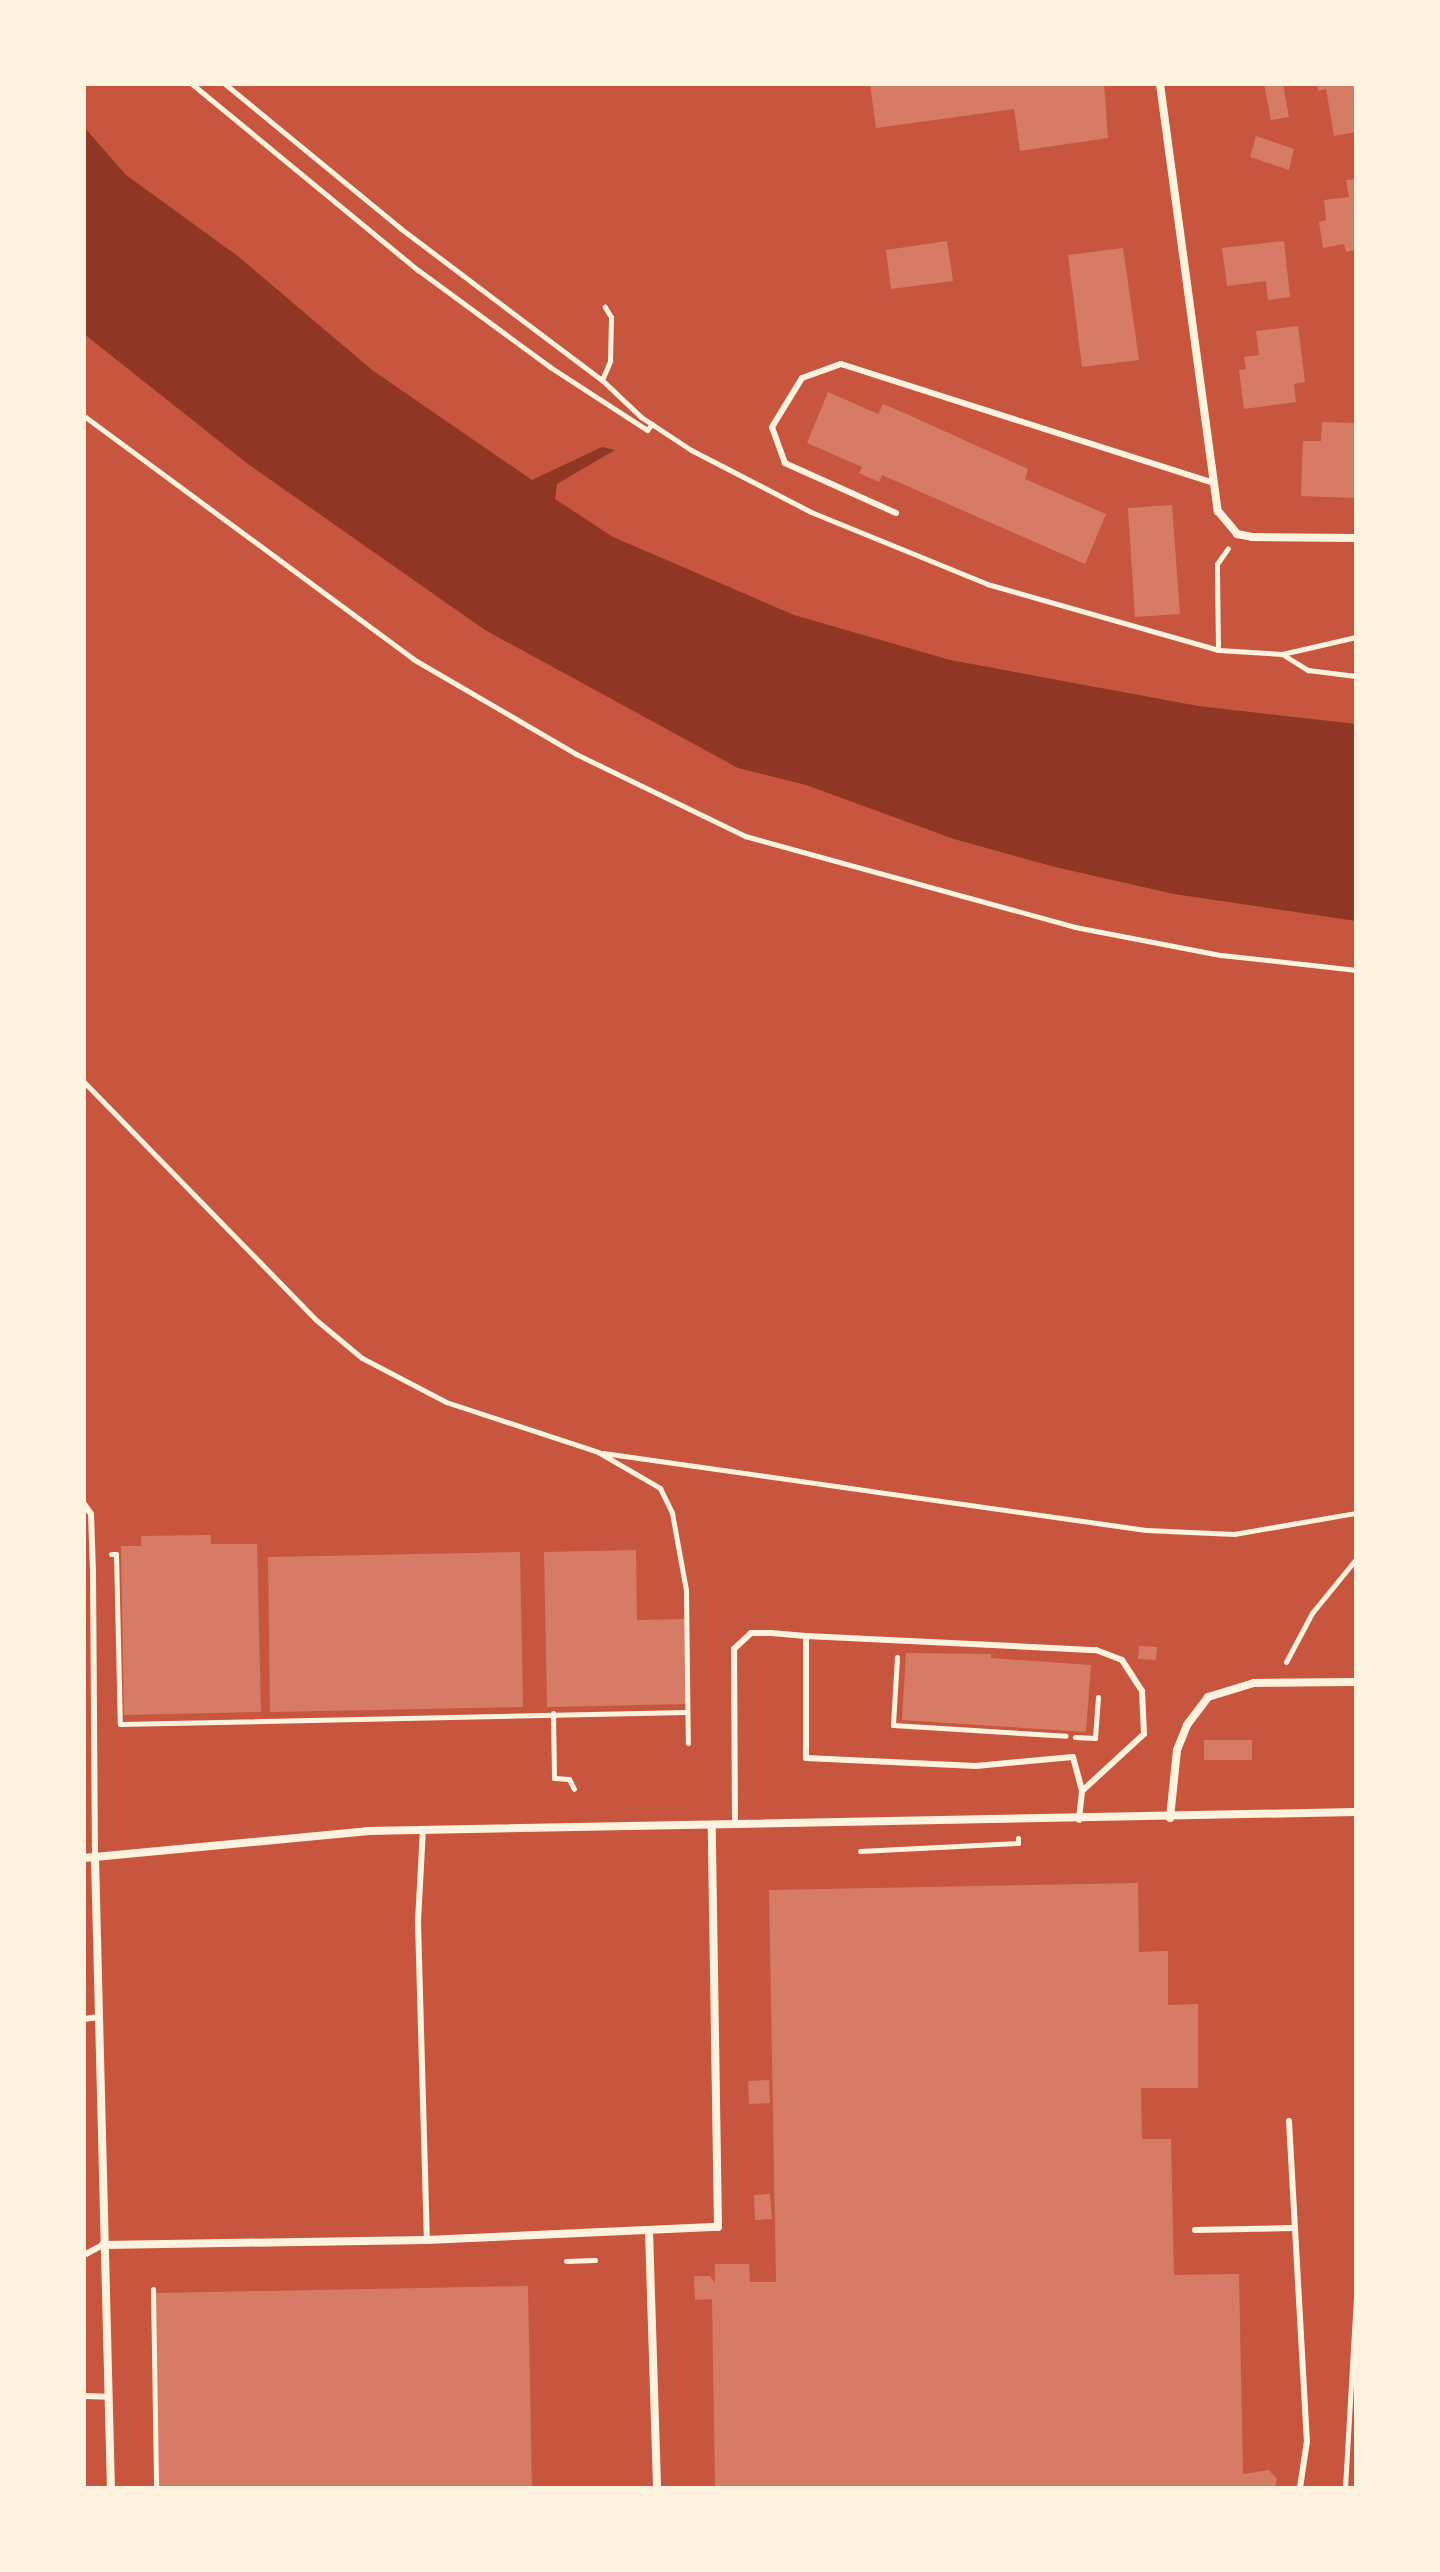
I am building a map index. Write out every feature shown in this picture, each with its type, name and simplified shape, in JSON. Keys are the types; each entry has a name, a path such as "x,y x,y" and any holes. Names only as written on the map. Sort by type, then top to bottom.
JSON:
{"street":[{"path":"1160,84 1218,511 1237,534 1356,538"},
{"path":"1170,1818 1177,1750 1196,1710 1219,1690 1276,1681 1356,1682"},
{"path":"84,1860 293,1836 423,1829 1079,1820 1356,1812"},
{"path":"103,2245 427,2240 718,2227 712,1826"},
{"path":"95,1858 111,2488"},
{"path":"649,2231 657,2488"}],"lane":[{"path":"896,513 785,463 772,427 802,378 841,364 1213,483"},
{"path":"84,1504 91,1514 93,1554 95,1858"},
{"path":"735,1825 734,1649 751,1633 1096,1650 1122,1660 1142,1691 1144,1734 1082,1791"},
{"path":"806,1636 806,1758 976,1766 1073,1757 1082,1791 1079,1820"},
{"path":"423,1829 418,1922 427,2240"},
{"path":"84,2019 99,2017"},
{"path":"1289,2121 1307,2441 1300,2488"},
{"path":"1195,2230 1294,2228"},
{"path":"84,2255 103,2245"},
{"path":"84,2396 108,2397"}],"path":[{"path":"192,84 418,270 538,359 647,430 652,424"},
{"path":"225,84 400,228 602,380 652,424 811,512 899,550 1062,608 1218,650 1282,654 1356,637"},
{"path":"602,380 610,361 611,317 605,307"},
{"path":"84,416 413,659 576,754 745,836 1075,927 1221,955 1356,970"},
{"path":"1218,650 1217,564 1237,534"},
{"path":"1282,654 1308,670 1356,676"},
{"path":"84,1082 315,1319 362,1358 446,1402 598,1452 650,1479 672,1513 686,1590 688,1743"},
{"path":"598,1452 1146,1530 1234,1534 1356,1513"},
{"path":"93,1554 116,1554 120,1724 687,1712"},
{"path":"1276,1681 1298,1635 1356,1559"},
{"path":"898,1640 893,1725 1095,1738 1098,1697"},
{"path":"553,1713 554,1778 569,1779 574,1789"},
{"path":"860,1851 1018,1843"},
{"path":"566,2261 595,2260"},
{"path":"153,2289 156,2488"},
{"path":"1345,2488 1356,2295"}],"shaded area":[{"path":"84,127 126,175 239,257 372,370 532,480 602,447 615,450 557,484 555,499 613,537 794,615 950,660 1198,706 1356,724 1356,921 1174,894 1055,867 954,839 806,785 738,768 485,630 248,464 84,334"}],"building":[{"path":"870,84 1104,84 1108,138 1020,151 1014,109 876,128"},
{"path":"1264,84 1283,84 1289,117 1271,120"},
{"path":"1317,84 1356,84 1356,132 1334,136 1326,89 1318,91"},
{"path":"1256,136 1294,149 1289,170 1250,157"},
{"path":"1356,179 1356,250 1346,252 1344,244 1323,248 1319,222 1326,220 1324,200 1349,197 1346,180"},
{"path":"947,241 953,281 891,289 886,250"},
{"path":"1284,241 1290,297 1268,300 1266,281 1227,286 1222,248"},
{"path":"1123,248 1139,360 1082,367 1068,255"},
{"path":"1298,326 1305,382 1294,384 1296,402 1244,409 1239,370 1246,369 1244,357 1259,355 1256,331"},
{"path":"828,392 878,414 883,404 911,416 1028,469 1025,479 1106,514 1085,564 882,475 879,482 859,473 862,467 807,443"},
{"path":"1322,422 1356,423 1356,498 1301,496 1303,441 1321,441"},
{"path":"1172,505 1180,614 1135,617 1128,508"},
{"path":"211,1535 211,1544 257,1544 261,1712 124,1715 121,1546 141,1546 141,1536"},
{"path":"636,1550 637,1620 685,1619 688,1704 547,1707 544,1552"},
{"path":"520,1552 523,1707 270,1712 268,1557"},
{"path":"1139,1646 1157,1647 1156,1660 1138,1659"},
{"path":"906,1653 991,1654 991,1658 1091,1665 1086,1732 902,1720"},
{"path":"1204,1740 1252,1740 1252,1760 1204,1760"},
{"path":"1138,1883 1139,1952 1168,1951 1168,2005 1198,2004 1198,2088 1141,2088 1142,2139 1171,2139 1174,2275 1239,2274 1243,2474 1269,2470 1277,2479 1275,2488 715,2488 712,2299 695,2300 694,2276 710,2276 715,2283 715,2264 749,2264 750,2282 776,2282 769,1890"},
{"path":"769,2080 770,2103 749,2104 748,2081"},
{"path":"770,2194 772,2219 755,2220 754,2195"},
{"path":"528,2286 532,2488 159,2488 156,2293"}]}
